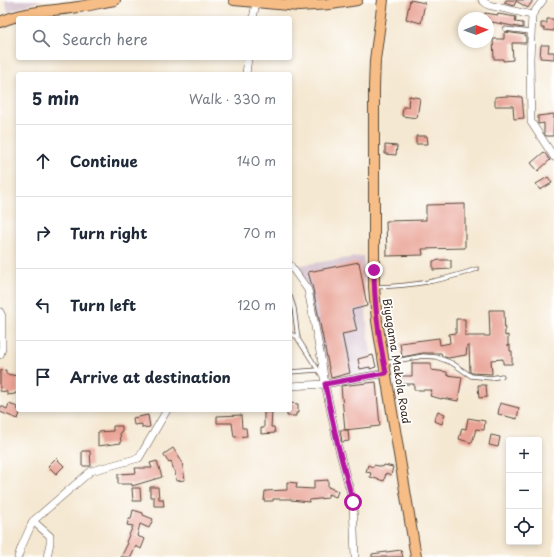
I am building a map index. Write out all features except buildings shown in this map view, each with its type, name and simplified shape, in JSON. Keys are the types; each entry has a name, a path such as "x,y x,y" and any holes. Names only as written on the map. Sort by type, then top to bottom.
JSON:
{"main road":[{"path":"19,16 115,0"},
{"path":"234,0 299,6 331,4 357,0"},
{"name":"Biyagama Makola Road","path":"382,0 375,60 374,87 374,288 377,321 416,557"},
{"path":"0,22 16,17"}],"street":[{"path":"482,0 488,5 532,15"},
{"path":"542,0 532,15 531,122 554,157"},
{"path":"253,16 256,3"},
{"path":"246,72 248,60"},
{"path":"292,268 308,290 338,446 353,502 355,557"},
{"path":"0,312 2,316 2,349 0,355"},
{"path":"292,386 386,373"},
{"path":"18,557 33,521 91,470 138,458 166,412"},
{"path":"33,521 50,536 47,557"}],"lane":[{"path":"505,29 531,32"},
{"path":"374,288 418,285 477,269"},
{"path":"292,302 298,338 325,382"},
{"path":"292,335 298,338"},
{"path":"384,363 423,356 436,357 452,363 471,376 492,378 502,376"},
{"path":"292,372 318,370"}],"shaded area":[{"path":"5,0 41,0 8,12"},
{"path":"363,256 367,325 374,372 325,378 307,284 294,266"}],"route":[{"path":"353,502 338,446 325,384 386,373 377,321 374,270"}]}
